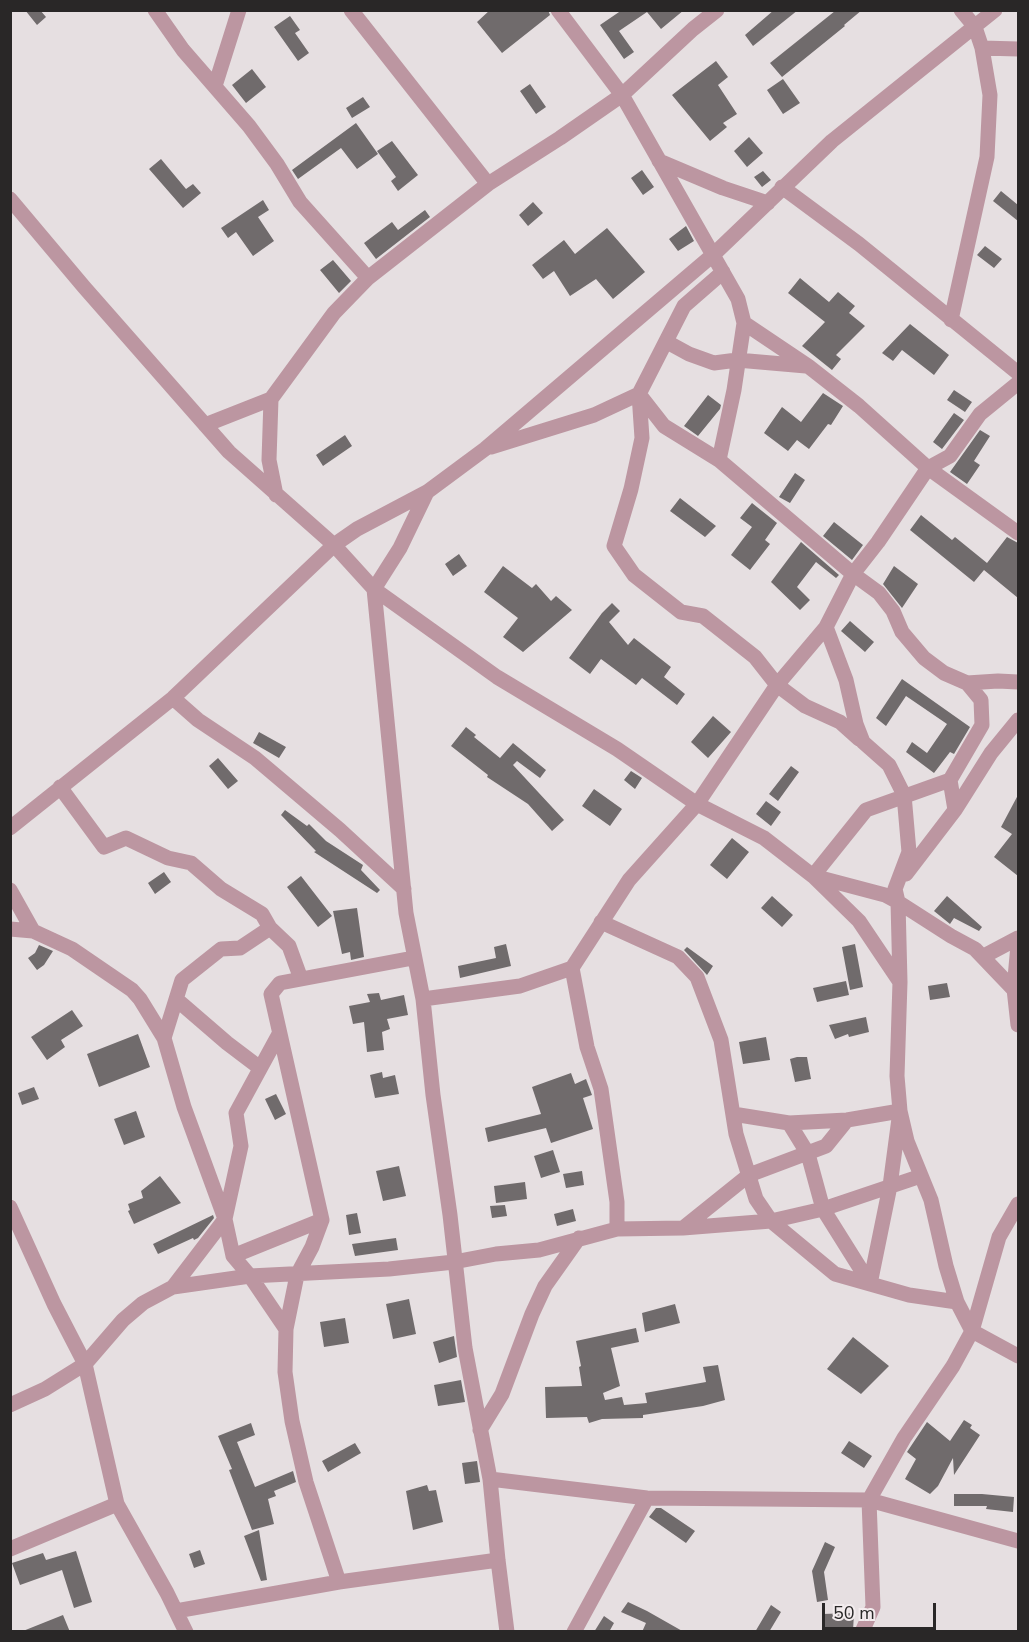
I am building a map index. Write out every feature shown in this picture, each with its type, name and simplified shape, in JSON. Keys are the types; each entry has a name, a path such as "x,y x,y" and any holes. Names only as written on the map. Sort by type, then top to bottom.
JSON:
{"street":[{"path":"155,10 183,50 249,126 300,202 368,278"},
{"path":"215,86 239,10"},
{"path":"351,10 488,184"},
{"path":"558,10 622,94 738,299 744,323 734,390 719,460"},
{"path":"205,425 271,399 334,313 368,278 488,184 560,138 622,94 717,10"},
{"path":"951,320 987,157 990,95 982,48 975,27 961,10"},
{"path":"10,828 172,698 334,545 392,509 427,492 485,449 714,254 832,141 995,10"},
{"path":"982,48 1018,49"},
{"path":"659,161 723,188 768,203"},
{"path":"782,187 859,244 1018,373"},
{"path":"10,199 229,452 334,545 374,589 497,677 617,749 697,804 764,838 813,876 859,921 900,982"},
{"path":"723,272 684,306 639,394 642,438 631,489 614,546 634,574 681,612 703,616 755,657 777,685 805,706 840,722 889,765 904,795 909,852 897,896 900,982 897,1076 900,1111 904,1130 931,1200 957,1302 972,1331 1018,1356"},
{"path":"744,323 808,366 859,406 928,468 1018,533"},
{"path":"667,342 689,354 714,363 737,360 808,366"},
{"path":"423,999 520,986 572,968 629,880 697,804 777,685 826,627 854,574 928,468 950,456 980,414 1018,383"},
{"path":"485,449 594,415 639,394"},
{"path":"639,394 664,426 719,460 854,574 879,592 893,611 902,632 924,658 944,673 967,683 981,700 982,725 991,753"},
{"path":"271,399 269,460 276,495"},
{"path":"427,492 400,548 374,589 404,889 413,958 423,999 465,1348 490,1479 507,1632"},
{"path":"826,627 846,680 855,724 863,742"},
{"path":"967,683 1018,682"},
{"path":"172,698 198,720 255,758 340,830 404,889"},
{"path":"897,896 991,753 1018,720"},
{"path":"955,810 950,780 957,764 982,725"},
{"path":"957,764 991,753"},
{"path":"813,876 866,810 950,780"},
{"path":"60,788 104,847 126,838 168,858 191,863 221,888 262,914 270,928 289,946 301,979"},
{"path":"813,876 885,895 897,896 951,936 975,948 1016,991"},
{"path":"10,890 33,931"},
{"path":"601,922 678,957 697,977 721,1040 736,1134 756,1199 771,1221 835,1274 909,1295 957,1302"},
{"path":"164,1038 182,980 221,949 240,948 270,928"},
{"path":"10,929 33,931 72,949 132,990 140,999 164,1038 184,1107 225,1219 232,1256 250,1276 286,1329"},
{"path":"984,956 1018,938"},
{"path":"1018,945 1016,991 1018,1025"},
{"path":"339,1582 306,1482 292,1421 285,1372 286,1329 297,1275 312,1247 322,1220 271,994 280,983 413,958"},
{"path":"572,968 587,1047 602,1089 617,1202 617,1229"},
{"path":"176,999 260,1068"},
{"path":"173,1287 225,1219 241,1146 236,1113 279,1034"},
{"path":"733,1114 789,1123 847,1120 900,1111"},
{"path":"870,1284 890,1186 900,1111"},
{"path":"683,1228 749,1175 826,1146 847,1120"},
{"path":"789,1123 808,1154 823,1209 870,1284"},
{"path":"10,1405 45,1389 85,1364 123,1320 143,1303 173,1287 250,1276 389,1269 454,1262 496,1254 539,1250 617,1229 683,1228 771,1221 823,1209 921,1176"},
{"path":"862,1632 873,1607 869,1500 904,1438 953,1366 972,1331 999,1237 1018,1204"},
{"path":"10,1207 54,1304 85,1364 117,1504 186,1632"},
{"path":"232,1256 322,1220"},
{"path":"480,1430 502,1394 545,1286 579,1238"},
{"path":"490,1479 647,1498 869,1500 1018,1541"},
{"path":"574,1632 647,1498"},
{"path":"10,1549 117,1504"},
{"path":"176,1611 339,1582 498,1560"}],"building":[{"path":"25,10 40,10 46,17 37,25"},
{"path":"490,10 548,10 550,15 502,53 477,22"},
{"path":"622,10 684,10 661,29 647,12 619,31 634,52 624,59 600,25"},
{"path":"774,10 798,10 753,46 745,35"},
{"path":"862,10 782,77 770,63 835,11"},
{"path":"290,16 300,30 295,33 309,53 298,61 274,27"},
{"path":"716,61 728,77 718,85 737,114 723,123 727,127 710,141 672,95"},
{"path":"252,69 266,87 246,103 232,85"},
{"path":"783,79 800,103 783,114 767,90"},
{"path":"530,84 546,107 536,114 520,91"},
{"path":"363,97 370,107 352,118 346,108"},
{"path":"356,123 378,154 357,169 341,148 298,179 292,170"},
{"path":"749,137 763,153 747,167 734,151"},
{"path":"392,141 418,175 398,191 391,181 396,177 377,151"},
{"path":"161,159 186,189 193,184 201,193 183,208 149,169"},
{"path":"642,170 654,187 643,195 631,178"},
{"path":"763,171 771,180 762,187 754,177"},
{"path":"1001,191 1018,205 1018,221 993,201"},
{"path":"263,200 269,210 258,217 274,241 253,256 236,232 228,238 221,228"},
{"path":"533,202 543,213 528,226 519,215"},
{"path":"425,210 430,217 376,259 364,243 392,222 398,230"},
{"path":"686,226 694,241 678,251 669,239"},
{"path":"607,228 645,272 613,299 596,279 570,296 554,271 543,279 532,265 564,240 575,254"},
{"path":"985,246 1002,259 994,268 977,255"},
{"path":"333,260 351,281 339,293 320,270"},
{"path":"800,278 829,302 838,292 855,306 849,313 865,326 836,355 841,359 832,370 802,346 825,322 788,293"},
{"path":"910,324 949,355 934,375 902,350 893,361 882,353"},
{"path":"954,390 972,402 965,412 947,400"},
{"path":"823,393 843,406 831,425 828,424 809,449 797,440 788,451 764,433 782,407 801,422"},
{"path":"708,395 721,405 698,436 684,426"},
{"path":"954,413 964,420 942,449 933,442"},
{"path":"980,430 990,436 974,461 980,465 967,484 950,472"},
{"path":"345,435 352,446 323,466 316,455"},
{"path":"795,473 805,480 790,503 779,497"},
{"path":"680,498 716,526 705,537 670,511"},
{"path":"752,503 777,523 765,540 770,544 750,570 731,555 752,527 740,518"},
{"path":"921,515 952,540 955,537 987,563 1007,537 1018,543 1018,598 984,570 974,582 910,530"},
{"path":"834,522 863,545 852,560 823,536"},
{"path":"801,542 839,575 836,578 816,562 797,587 810,600 800,610 771,582"},
{"path":"459,554 467,566 453,576 445,564"},
{"path":"503,566 532,588 536,584 551,601 556,596 572,610 523,652 503,637 518,618 484,592"},
{"path":"894,566 918,584 902,608 883,584"},
{"path":"612,603 620,611 609,622 628,645 634,638 671,667 664,677 685,694 677,705 642,678 636,685 601,659 590,674 569,658"},
{"path":"850,621 874,642 865,652 841,631"},
{"path":"902,679 970,727 954,754 950,752 934,773 906,752 912,742 927,753 947,724 906,696 886,726 876,718"},
{"path":"713,716 731,732 708,758 691,742"},
{"path":"466,727 476,735 474,737 500,758 513,743 546,770 540,778 517,761 513,765 564,820 552,831 528,804 487,777 488,775 451,746"},
{"path":"259,732 286,747 279,758 253,743"},
{"path":"218,758 238,781 228,789 209,766"},
{"path":"791,766 799,772 778,801 769,794"},
{"path":"631,771 642,778 635,789 624,780"},
{"path":"594,789 622,809 610,826 582,806"},
{"path":"1018,795 1018,876 994,857 1012,834 1001,827"},
{"path":"766,801 781,812 771,826 756,814"},
{"path":"285,810 307,826 309,824 326,841 363,865 361,870 380,890 377,893 314,852 316,851 281,815"},
{"path":"732,838 749,852 727,879 710,865"},
{"path":"164,872 171,882 155,894 148,883"},
{"path":"301,876 332,916 318,927 287,887"},
{"path":"772,896 793,915 782,927 761,908"},
{"path":"947,896 982,927 979,931 954,918 950,924 934,911"},
{"path":"357,908 364,957 351,960 350,952 342,954 333,911"},
{"path":"506,944 511,966 460,978 458,966 496,958 494,947"},
{"path":"855,944 863,987 850,990 842,947"},
{"path":"39,945 53,951 44,965 37,970 28,958 35,953"},
{"path":"687,947 713,966 707,975 684,950"},
{"path":"846,981 849,995 817,1002 813,988"},
{"path":"947,983 950,997 930,1000 928,986"},
{"path":"379,993 381,1000 404,995 408,1015 387,1019 390,1029 382,1032 384,1050 367,1052 364,1022 353,1024 349,1006 370,1002 367,994"},
{"path":"72,1010 83,1026 61,1040 65,1047 47,1060 31,1037"},
{"path":"866,1017 869,1032 849,1037 848,1034 835,1039 829,1025"},
{"path":"138,1034 150,1067 99,1087 87,1054"},
{"path":"766,1037 770,1060 743,1064 739,1042"},
{"path":"807,1057 811,1079 795,1082 790,1059"},
{"path":"382,1072 383,1078 395,1075 399,1094 375,1098 370,1075"},
{"path":"571,1073 575,1084 586,1079 592,1095 583,1098 593,1129 551,1143 546,1128 488,1142 485,1128 541,1114 532,1087"},
{"path":"34,1087 39,1099 22,1105 18,1093"},
{"path":"276,1094 286,1114 275,1120 265,1099"},
{"path":"136,1111 145,1137 124,1145 114,1119"},
{"path":"553,1150 560,1172 541,1178 534,1156"},
{"path":"399,1166 406,1196 383,1201 376,1171"},
{"path":"582,1171 584,1185 566,1188 563,1174"},
{"path":"160,1176 181,1203 134,1224 128,1211 130,1210 128,1204 143,1198 141,1191"},
{"path":"525,1182 527,1199 496,1203 494,1186"},
{"path":"505,1205 507,1216 492,1218 490,1206"},
{"path":"573,1209 576,1221 557,1226 554,1214"},
{"path":"357,1213 361,1233 349,1235 346,1215"},
{"path":"213,1215 214,1218 198,1238 194,1240 193,1238 158,1254 153,1244"},
{"path":"396,1238 398,1250 355,1256 352,1244"},
{"path":"409,1299 416,1334 393,1339 386,1304"},
{"path":"675,1304 680,1323 645,1332 642,1313"},
{"path":"345,1318 349,1343 324,1347 320,1322"},
{"path":"636,1328 639,1342 611,1348 620,1386 603,1393 605,1400 622,1397 624,1405 647,1403 645,1393 706,1382 703,1367 718,1365 725,1400 703,1406 643,1415 643,1418 602,1419 589,1423 587,1417 546,1418 545,1387 582,1386 576,1341"},
{"path":"454,1336 457,1357 439,1363 433,1342"},
{"path":"853,1337 889,1366 861,1394 827,1369"},
{"path":"461,1380 465,1402 438,1406 434,1385"},
{"path":"964,1420 972,1425 970,1428 980,1435 954,1475 953,1458 938,1486 930,1494 905,1479 916,1459 907,1452 927,1422 950,1441"},
{"path":"251,1423 255,1435 237,1442 255,1487 293,1471 296,1482 274,1491 276,1496 268,1499 274,1524 252,1530 229,1470 232,1469 218,1436"},
{"path":"849,1441 872,1456 864,1468 841,1453"},
{"path":"355,1443 361,1453 328,1472 322,1461"},
{"path":"477,1461 480,1482 465,1484 462,1463"},
{"path":"427,1485 429,1491 436,1490 443,1522 413,1530 406,1491"},
{"path":"954,1494 1014,1497 1013,1512 986,1509 987,1506 954,1506"},
{"path":"656,1508 661,1508 695,1531 686,1543 649,1517"},
{"path":"259,1530 267,1580 261,1581 244,1536"},
{"path":"825,1542 835,1547 824,1572 828,1600 817,1602 812,1571"},
{"path":"200,1550 205,1564 194,1568 189,1554"},
{"path":"76,1551 92,1602 74,1608 62,1570 20,1585 12,1563 43,1553 46,1560"},
{"path":"628,1602 684,1632 642,1632 646,1623 621,1612"},
{"path":"771,1605 781,1612 769,1632 755,1632"},
{"path":"854,1613 853,1631 822,1632 822,1614"},
{"path":"63,1615 70,1632 23,1632 23,1631"},
{"path":"604,1616 614,1623 609,1632 594,1632"}]}
